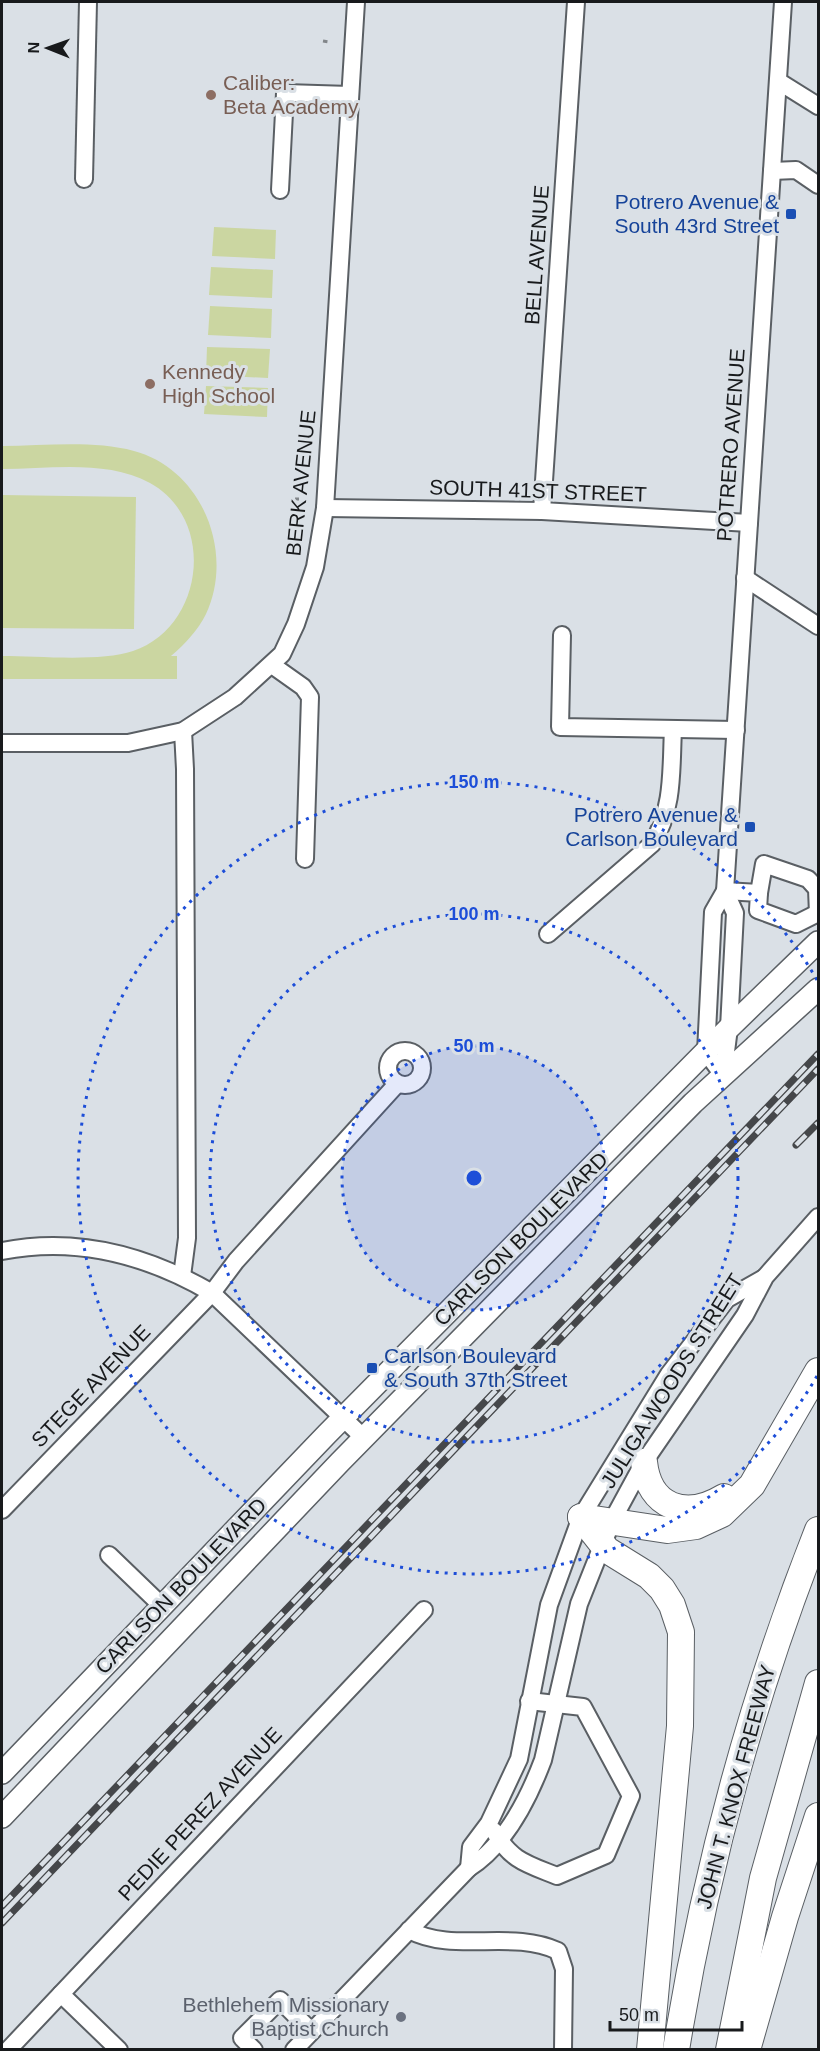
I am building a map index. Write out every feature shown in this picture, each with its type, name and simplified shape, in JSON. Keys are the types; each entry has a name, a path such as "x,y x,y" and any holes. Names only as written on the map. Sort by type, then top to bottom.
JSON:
{"highway":[{"path":"581,1517 667,1530 705,1523 729,1509 747,1492 819,1371"},
{"path":"644,1462 648,1481 657,1496 673,1507 694,1509 709,1505 730,1492 777,1440"},
{"path":"581,1517 602,1544 616,1557 649,1576 662,1589 676,1613 682,1641 680,1726 650,2049"},
{"name":"JOHN T. KNOX FREEWAY","path":"676,2049 700,1917 733,1785 773,1654 819,1530"},
{"path":"729,2049 766,1868 819,1683"},
{"path":"747,2049 785,1917 819,1816"}],"main road":[{"name":"CARLSON BOULEVARD","path":"2,1773 344,1417 729,1028 819,942"},
{"name":"CARLSON BOULEVARD","path":"2,1817 364,1438 723,1075 819,989"}],"street":[{"path":"84,179 88,2"},
{"name":"BERK AVENUE","path":"2,743 128,743 183,731 235,697 282,654 296,624 315,567 325,508 356,2"},
{"name":"BELL AVENUE","path":"542,511 576,2"},
{"name":"POTRERO AVENUE","path":"706,1052 712,912 725,891 783,2"},
{"path":"778,81 819,106"},
{"path":"280,190 285,93 350,95"},
{"path":"771,171 796,170 819,185"},
{"name":"SOUTH 41ST STREET","path":"325,508 542,511 749,523"},
{"path":"745,578 819,626"},
{"path":"562,635 560,727 736,730"},
{"path":"272,665 303,687 310,698 306,859"},
{"path":"548,934 652,844 658,835 669,806 673,729"},
{"path":"182,1276 187,1238 183,731"},
{"path":"764,864 808,879 817,889 818,913 796,924 758,910 759,893 764,864"},
{"path":"725,891 759,893"},
{"name":"POTRERO AVENUE","path":"723,1075 729,1028 735,913 725,891"},
{"path":"706,1052 723,1075"},
{"name":"STEGE AVENUE","path":"2,1510 212,1293 240,1256 397,1083"},
{"name":"JULIGA WOODS STREET","path":"294,2049 469,1868 485,1858 500,1841 534,1785 543,1760 579,1604 612,1521 644,1462 745,1315 765,1277 819,1217"},
{"path":"2,1251 71,1246 132,1256 182,1276 212,1293 364,1438"},
{"name":"JULIGA WOODS STREET","path":"469,1868 471,1847 489,1822 519,1759 549,1605 581,1517 669,1374 727,1299 765,1277"},
{"path":"109,1555 162,1606"},
{"name":"PEDIE PEREZ AVENUE","path":"8,2049 424,1610"},
{"path":"489,1822 508,1853 519,1861 557,1876 606,1855 631,1796 583,1707 529,1701"},
{"path":"408,1930 427,1940 539,1942 558,1951 564,1969 563,2049"},
{"path":"61,1994 119,2049"},
{"path":"254,2049 242,2038 280,2000 311,2031"}],"path":[{"path":"323,41 329,42"}],"green space":[{"path":"214,227 276,230 275,259 212,256"},
{"path":"211,267 273,270 272,298 209,295"},
{"path":"210,306 272,309 271,338 208,335"},
{"path":"207,347 270,349 268,378 206,375"},
{"path":"206,386 268,388 267,417 204,414"},
{"path":"68,444 134,451 158,461 178,475 194,494 206,516 214,540 217,565 214,590 206,614 191,636 171,656 177,656 177,679 2,679 2,656 69,658 104,656 133,651 157,638 175,620 187,597 193,572 193,546 186,521 171,500 150,483 115,471 96,468 2,469 2,446"},
{"path":"2,495 136,497 134,629 2,628"}],"railway":[{"path":"2,1906 818,1054"},
{"path":"2,1923 818,1069"},
{"path":"796,1145 818,1123"}],"place":[{"name":"Caliber: Beta Academy","path":"211,95"},
{"name":"Potrero Avenue & South 43rd Street","path":"791,214"},
{"name":"Kennedy High School","path":"150,384"},
{"name":"Potrero Avenue & Carlson Boulevard","path":"750,827"},
{"name":"Carlson Boulevard & South 37th Street","path":"372,1368"},
{"name":"Bethlehem Missionary Baptist Church","path":"401,2017"}]}
